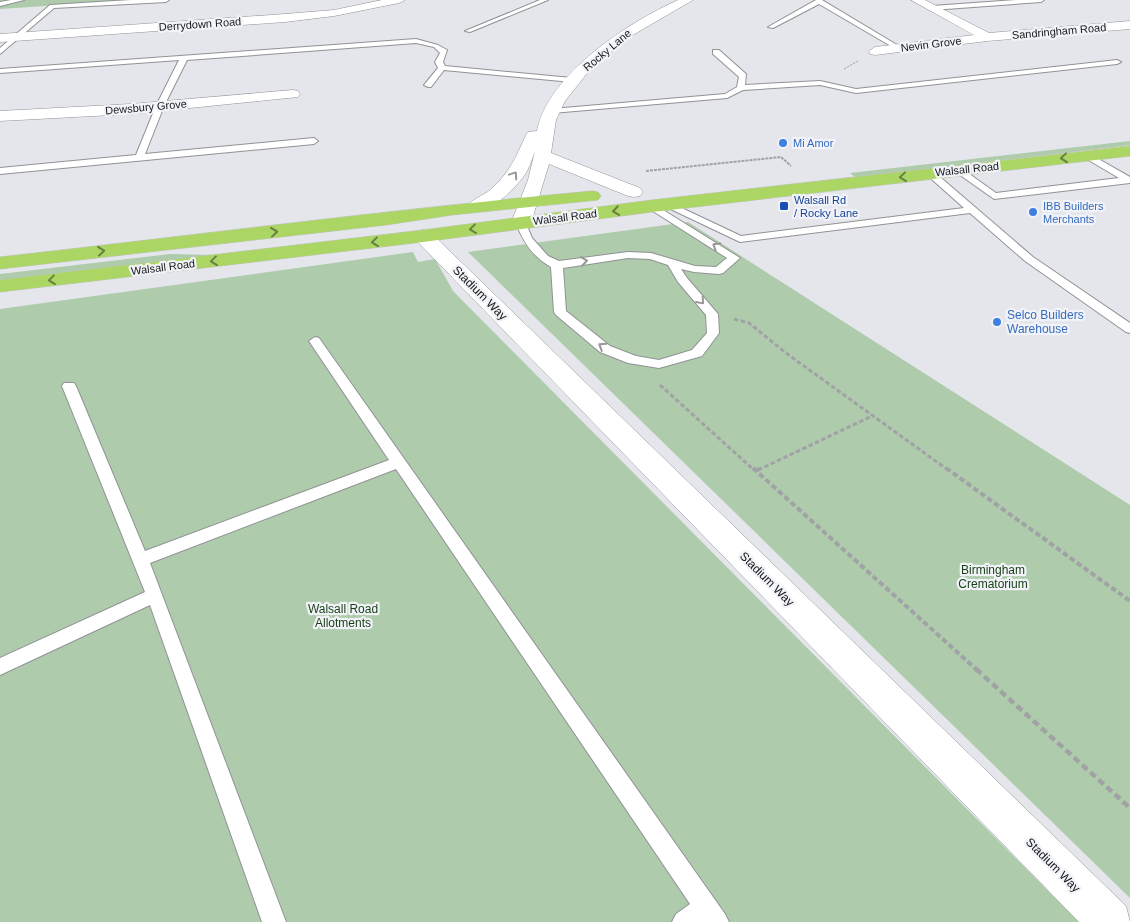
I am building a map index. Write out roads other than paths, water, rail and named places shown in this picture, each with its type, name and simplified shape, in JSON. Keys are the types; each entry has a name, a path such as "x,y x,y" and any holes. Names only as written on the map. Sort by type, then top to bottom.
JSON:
{"highway":[{"name":"Walsall Road","path":"0,286 424,236 659,205 1130,151"},
{"name":"Walsall Road","path":"0,263 386,219 478,206 634,192 724,181"},
{"path":"386,219 413,226 424,236"}],"street":[{"name":"Derrydown Road","path":"0,38 285,18 334,13 399,0"},
{"name":"Rocky Lane","path":"478,206 494,195 517,173 536,130 549,116 561,94 572,80 621,36 644,20 687,0"},
{"path":"917,0 987,37"},
{"name":"Sandringham Road","path":"987,37 1130,25"},
{"name":"Nevin Grove","path":"875,51 987,37"},
{"name":"Dewsbury Grove","path":"0,116 160,106 293,94"},
{"name":"Rocky Lane","path":"521,223 543,155 549,116"},
{"path":"543,155 634,192"},
{"name":"Stadium Way","path":"424,236 1110,922"}],"lane":[{"path":"0,4 21,0"},
{"path":"0,52 52,6 166,0"},
{"path":"468,31 545,0"},
{"path":"932,8 1041,0"},
{"path":"772,27 819,1 898,48"},
{"path":"0,71 416,41 436,46 444,52 439,62 442,68"},
{"path":"716,52 743,76 741,88"},
{"path":"139,158 160,106 184,58"},
{"path":"549,116 727,96 741,88 820,83 856,91 1117,62"},
{"path":"442,68 572,80"},
{"path":"428,85 442,68"},
{"path":"0,171 314,141"},
{"path":"958,170 994,196 1129,180 1088,156"},
{"path":"930,174 1029,259 1130,329"},
{"path":"659,205 740,239 972,210"},
{"path":"521,223 527,239 544,258 558,265 628,255 651,256 694,269 719,271 734,258 659,205"},
{"path":"558,265 560,312 605,349 633,360 659,364 698,353 713,333 712,314 682,280 672,262"},
{"path":"315,340 711,914 684,922"},
{"path":"69,386 155,595 274,922"},
{"path":"140,560 400,462"},
{"path":"0,667 155,595"}],"place":[{"name":"Mi Amor","path":"783,143"},
{"name":"Walsall Rd / Rocky Lane","path":"784,206"},
{"name":"IBB Builders Merchants","path":"1033,212"},
{"name":"Selco Builders Warehouse","path":"997,322"}],"park label":[{"name":"Birmingham Crematorium","path":"993,577"},
{"name":"Walsall Road Allotments","path":"343,616"}]}
